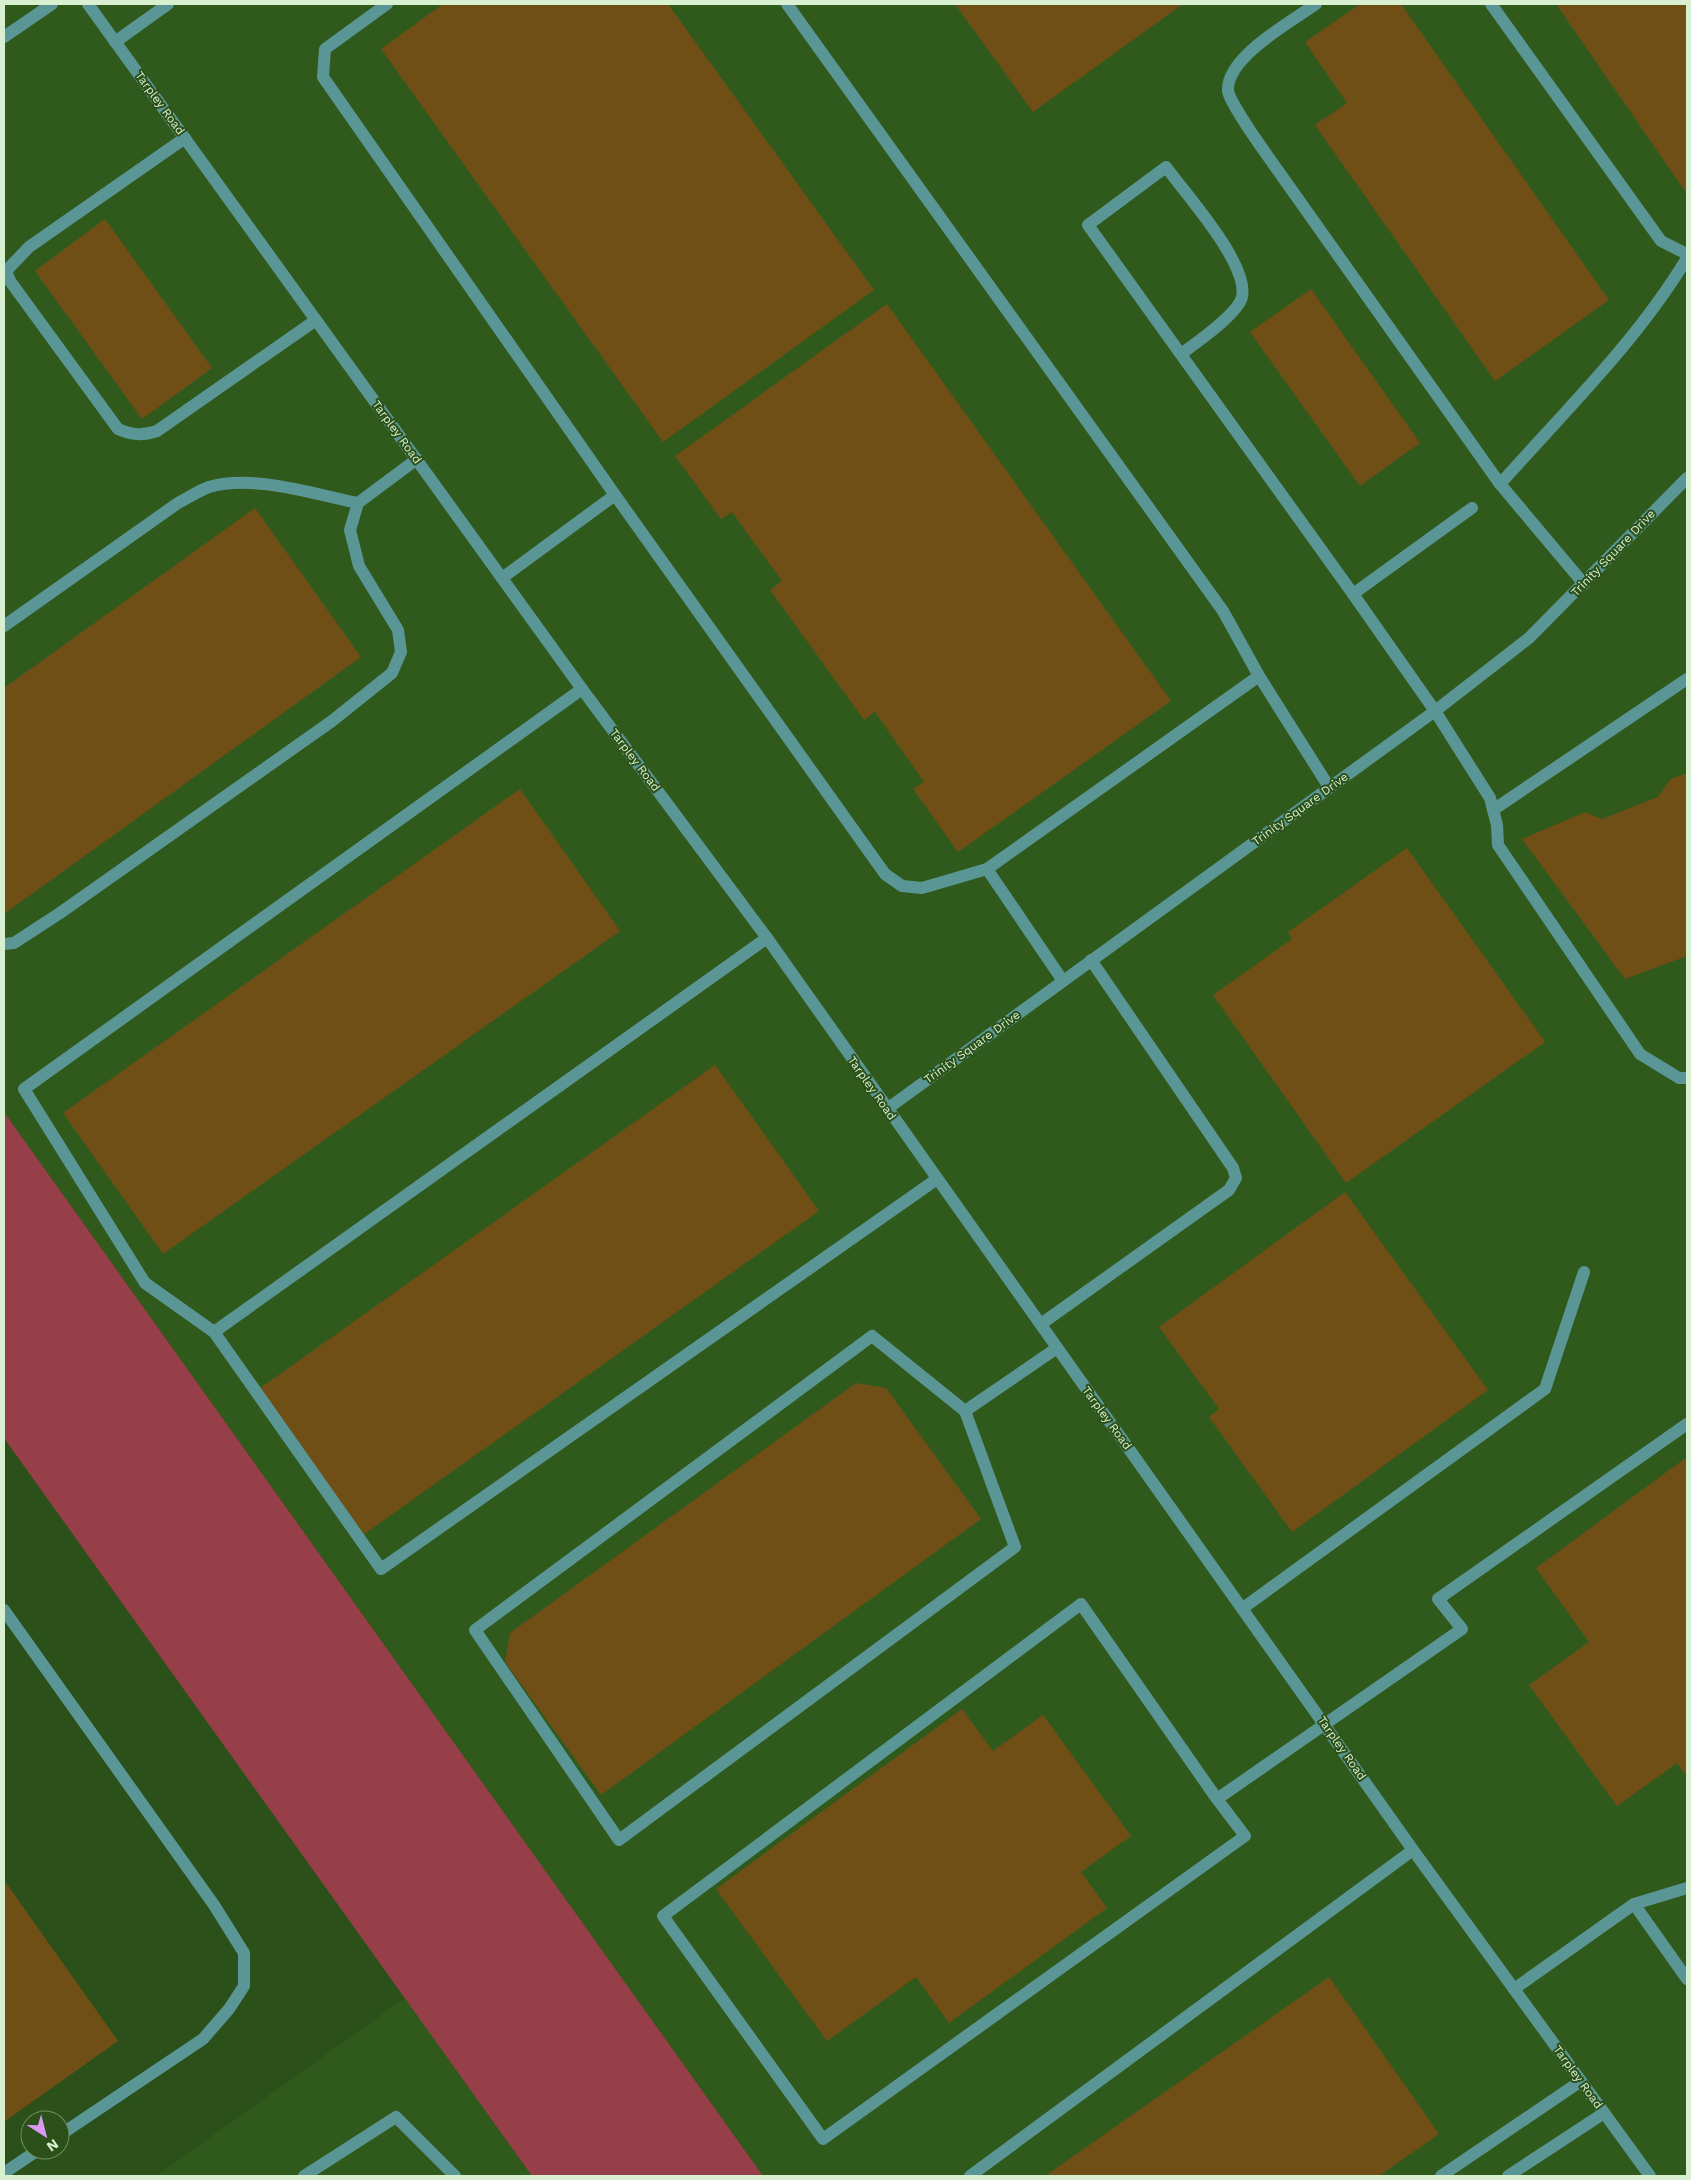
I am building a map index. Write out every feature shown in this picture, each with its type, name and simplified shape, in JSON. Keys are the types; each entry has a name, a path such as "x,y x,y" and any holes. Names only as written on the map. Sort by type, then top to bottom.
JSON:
{"street":[{"path":"4,37 52,4"},
{"name":"Tarpley Road","path":"88,4 502,578 767,938 1325,1723 1413,1850 1650,2176"},
{"path":"116,42 168,4"},
{"path":"787,4 1223,611 1259,676 1330,787"},
{"path":"1316,4 1264,41 1236,64 1230,77 1228,93 1262,148 1500,484 1584,584"},
{"path":"1491,4 1661,241 1687,256 1669,288 1645,321 1500,484"},
{"path":"379,6 325,49 323,77 615,495 885,874 902,886 922,888 987,869 1259,676"},
{"path":"185,138 29,247 6,271 10,281 118,429 131,434 144,435 157,431 316,320"},
{"path":"1181,354 1228,317 1242,298 1241,277 1234,258 1166,167 1088,224 1435,710 1490,798 1497,825 1498,845 1640,1054 1679,1078 1687,1078"},
{"path":"4,944 14,943 60,914 332,721 392,673 401,652 398,630 359,566 350,530 358,503 417,460"},
{"name":"Trinity Square Drive","path":"887,1109 1435,710 1529,638 1687,478"},
{"path":"4,626 178,503 208,488 237,482 268,485 358,503"},
{"path":"502,578 615,495"},
{"path":"1353,594 1472,508"},
{"path":"1493,810 1687,679"},
{"path":"582,688 24,1089 145,1283 214,1332 381,1569 937,1179"},
{"path":"987,869 1063,981"},
{"path":"214,1332 767,938"},
{"path":"1041,1324 1229,1190 1236,1178 1233,1168 1091,960"},
{"path":"1243,1608 1545,1389 1584,1272"},
{"path":"872,1336 965,1411 1015,1547 619,1840 475,1630 872,1336"},
{"path":"965,1411 1057,1348"},
{"path":"1217,1799 1462,1629 1438,1599 1687,1424"},
{"path":"1081,1604 1217,1799 1244,1836 823,2139 663,1916 1081,1604"},
{"path":"4,1610 214,1904 244,1954 244,1986 229,2009 202,2039 70,2128"},
{"path":"970,2176 1413,1850"},
{"path":"1514,1989 1634,1904 1687,1888"},
{"path":"1634,1904 1687,1979"},
{"path":"1441,2176 1582,2081"},
{"path":"1508,2176 1604,2113"},
{"path":"304,2176 396,2117 455,2176"},
{"path":"4,2174 24,2160"}],"shaded area":[{"path":"4,4 1687,4 1687,2176 763,2176 4,1112"},
{"path":"4,1112 763,2176 532,2176 4,1438"},
{"path":"405,1998 532,2176 156,2176"}],"building":[{"path":"443,4 668,4 874,290 663,442 381,49"},
{"path":"955,4 1183,4 1033,112"},
{"path":"1360,4 1401,4 1609,300 1495,381 1315,125 1347,103 1305,42"},
{"path":"1556,4 1687,4 1687,194"},
{"path":"105,219 212,368 142,419 35,271"},
{"path":"1311,289 1420,443 1360,486 1250,332"},
{"path":"887,304 1171,701 958,852 913,789 924,782 875,712 864,720 770,590 782,581 732,512 721,519 675,456"},
{"path":"255,508 361,657 4,914 4,688"},
{"path":"1687,773 1687,956 1625,979 1522,839 1585,812 1602,819 1658,797 1671,779"},
{"path":"520,789 620,931 163,1254 63,1113"},
{"path":"1407,848 1545,1042 1346,1183 1213,995 1292,939 1288,932"},
{"path":"715,1065 819,1211 363,1535 259,1389"},
{"path":"1345,1192 1488,1390 1292,1532 1209,1417 1219,1409 1159,1327"},
{"path":"856,1383 886,1388 981,1519 601,1795 505,1662 510,1633"},
{"path":"1687,1457 1687,1777 1677,1763 1617,1806 1529,1685 1589,1642 1536,1568"},
{"path":"962,1709 993,1751 1043,1715 1131,1836 1081,1872 1107,1908 949,2023 916,1977 827,2041 716,1889"},
{"path":"4,1880 118,2041 4,2122"},
{"path":"1329,1977 1439,2134 1379,2176 1045,2176"}]}
